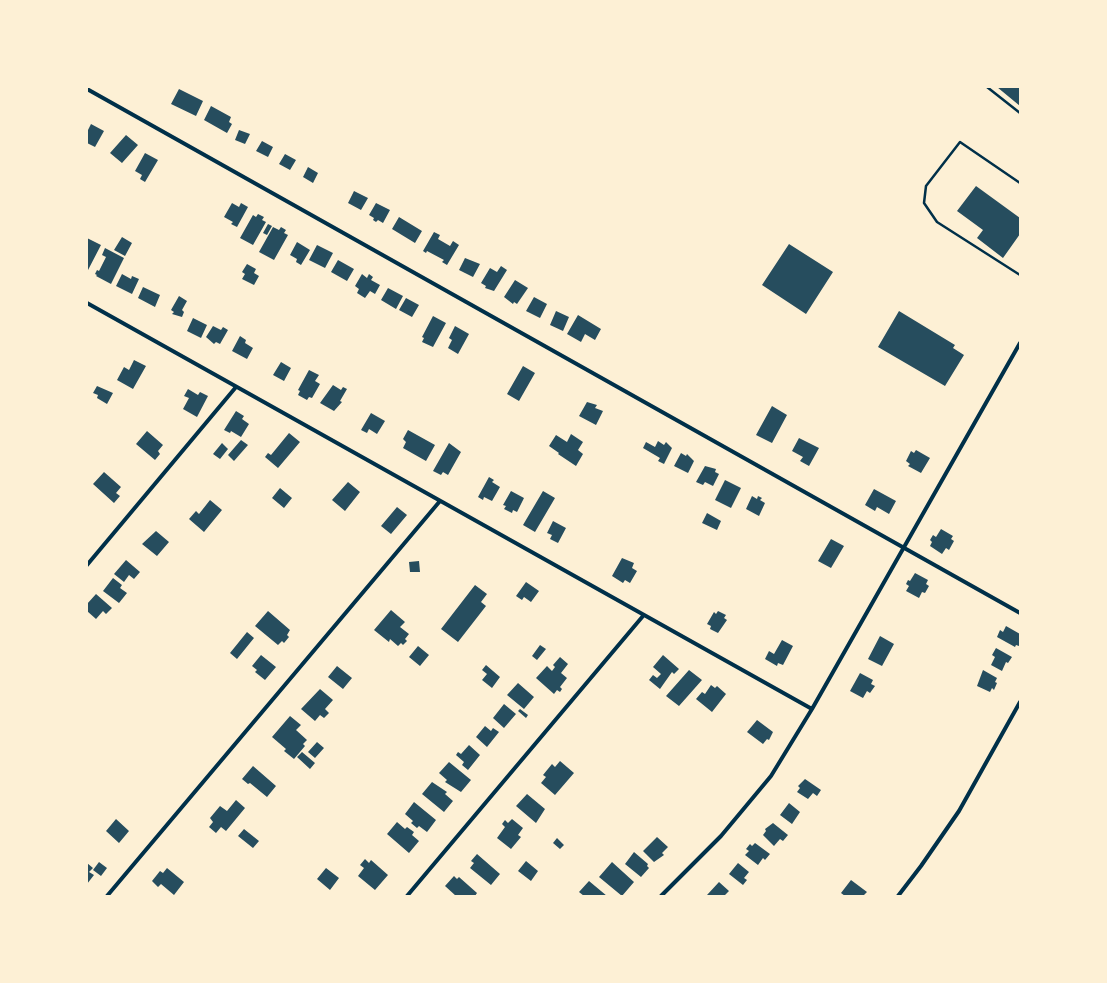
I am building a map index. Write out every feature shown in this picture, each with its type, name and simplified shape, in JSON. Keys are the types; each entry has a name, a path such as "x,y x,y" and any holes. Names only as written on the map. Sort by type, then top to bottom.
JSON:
{"street":[{"path":"87,89 1020,613"},
{"path":"87,303 643,616 812,709"},
{"path":"661,896 721,836 770,776 812,709 1020,343"},
{"path":"87,566 236,386"},
{"path":"107,896 440,501"},
{"path":"407,896 643,616"},
{"path":"898,896 922,866 959,811 1020,702"}],"lane":[{"path":"987,87 1020,113"},
{"path":"1020,183 960,142 926,186 924,203 937,222 1020,275"}],"building":[{"path":"997,87 1020,87 1020,106"},
{"path":"179,89 203,101 196,116 171,104"},
{"path":"211,106 231,117 229,122 232,124 227,133 204,120"},
{"path":"91,124 104,131 95,147 87,143 87,132"},
{"path":"239,130 250,134 245,144 235,140"},
{"path":"126,135 138,145 122,163 110,153"},
{"path":"262,141 273,147 268,157 256,151"},
{"path":"145,153 158,160 145,182 140,179 142,175 135,171"},
{"path":"285,154 296,160 290,170 279,164"},
{"path":"308,167 318,173 313,183 303,177"},
{"path":"976,186 1020,218 1020,234 1003,258 977,238 983,230 957,211"},
{"path":"354,191 368,198 361,210 348,203"},
{"path":"232,203 239,207 241,203 248,207 237,227 231,224 233,222 224,217"},
{"path":"376,203 390,210 383,223 378,220 376,222 373,220 374,218 369,215"},
{"path":"258,214 264,217 262,220 266,222 253,245 240,238 253,215 256,217"},
{"path":"399,217 422,231 415,243 392,229"},
{"path":"268,224 272,226 267,235 263,233"},
{"path":"273,227 279,230 281,227 286,230 284,233 288,235 274,260 259,252"},
{"path":"434,232 440,235 438,239 450,246 453,241 459,245 447,265 442,262 444,260 427,251 426,253 423,251"},
{"path":"122,237 132,243 125,256 114,250"},
{"path":"87,238 101,245 87,272"},
{"path":"297,242 310,250 301,265 296,262 297,259 290,255"},
{"path":"789,244 833,272 806,314 762,285"},
{"path":"317,245 333,253 325,268 309,260"},
{"path":"105,248 124,258 111,284 95,274 97,270 99,271 106,257 102,255"},
{"path":"465,258 480,264 473,277 459,270"},
{"path":"338,260 354,269 347,281 331,272"},
{"path":"247,264 256,269 254,273 259,276 254,285 242,279 245,274 242,272"},
{"path":"501,266 507,270 494,291 485,288 486,286 481,283 490,268 497,272"},
{"path":"122,274 131,279 132,276 139,279 132,294 116,286"},
{"path":"362,274 367,278 369,274 373,277 371,280 380,285 375,294 370,291 365,298 357,293 359,289 355,286"},
{"path":"515,280 528,288 517,304 514,302 513,304 504,297"},
{"path":"143,287 160,295 155,307 138,298"},
{"path":"388,288 403,296 396,309 381,300"},
{"path":"179,296 187,301 182,310 184,312 182,317 172,314 174,312 171,310"},
{"path":"534,297 547,304 540,318 526,311"},
{"path":"406,298 419,305 412,317 399,310"},
{"path":"556,311 569,317 563,331 550,325"},
{"path":"899,311 955,345 953,348 964,355 945,386 878,347"},
{"path":"578,315 601,329 595,340 585,334 581,342 567,334"},
{"path":"433,316 446,323 433,347 422,342 424,338 422,337"},
{"path":"193,318 207,325 201,338 187,331"},
{"path":"213,326 221,330 223,327 228,330 220,344 216,342 214,344 206,337"},
{"path":"455,326 469,334 458,354 448,348 452,340 449,338"},
{"path":"240,336 246,340 245,343 253,348 247,359 232,351"},
{"path":"134,360 146,366 133,389 117,380 124,367 129,370"},
{"path":"281,362 291,368 284,381 273,375"},
{"path":"523,366 535,373 519,401 507,394"},
{"path":"309,370 319,375 315,381 320,384 312,398 309,397 307,400 298,395 300,391 298,390"},
{"path":"333,385 341,390 343,387 347,389 340,401 342,402 334,411 320,403"},
{"path":"97,386 113,393 107,404 97,398 98,395 93,393"},
{"path":"188,389 198,395 200,392 208,396 197,417 183,409 189,398 184,396"},
{"path":"587,402 597,405 595,408 603,411 596,425 579,416"},
{"path":"772,406 787,415 772,443 756,435"},
{"path":"236,411 244,416 242,419 249,424 241,437 231,431 230,433 224,430"},
{"path":"371,413 385,421 377,434 369,429 367,433 361,430"},
{"path":"408,430 435,445 426,461 403,448 406,442 403,439"},
{"path":"147,431 163,445 158,451 160,454 155,460 136,444"},
{"path":"289,433 300,442 278,468 265,457 268,453 271,455"},
{"path":"571,434 583,442 578,450 583,454 576,466 549,446 556,435 567,442"},
{"path":"799,438 819,448 809,466 800,461 803,457 792,451"},
{"path":"241,440 248,445 234,461 228,455"},
{"path":"658,441 664,445 666,442 672,448 664,464 658,461 660,458 643,448 646,442 655,447"},
{"path":"222,443 228,449 220,459 213,454"},
{"path":"449,443 461,452 448,475 443,472 441,475 433,471"},
{"path":"916,450 930,458 921,473 908,466 910,464 906,461 911,451 914,453"},
{"path":"681,453 686,456 687,454 694,461 688,473 674,466"},
{"path":"705,466 716,469 715,472 719,474 713,486 705,482 703,485 696,482"},
{"path":"104,472 121,487 116,493 120,496 114,503 93,484"},
{"path":"489,477 494,480 492,482 500,487 492,501 484,497 483,500 478,497"},
{"path":"725,480 741,488 731,508 715,500"},
{"path":"348,482 360,492 345,511 332,500"},
{"path":"280,488 292,498 284,508 272,498"},
{"path":"874,489 896,501 889,514 877,507 875,511 865,505"},
{"path":"511,491 524,498 517,512 513,510 512,513 504,509 506,506 503,505"},
{"path":"543,491 555,498 535,532 523,525"},
{"path":"752,496 757,499 758,496 762,498 760,500 765,503 759,516 746,509"},
{"path":"210,500 222,510 204,532 189,519 196,511 199,514"},
{"path":"397,507 407,515 391,534 381,526"},
{"path":"707,513 721,521 717,530 702,523"},
{"path":"553,521 566,528 558,543 550,539 552,535 547,533"},
{"path":"941,529 953,536 951,539 954,541 949,550 946,548 942,554 930,546 932,542 930,540 933,535 936,537"},
{"path":"156,531 169,542 157,556 142,544"},
{"path":"831,539 844,546 831,568 818,561"},
{"path":"622,558 634,563 632,568 637,571 630,583 625,580 623,583 612,576"},
{"path":"126,560 140,572 134,579 129,575 124,582 114,574"},
{"path":"419,561 420,572 410,572 409,562"},
{"path":"915,573 928,580 926,584 929,586 925,593 922,592 919,598 906,591 909,586 906,584 908,580 910,581"},
{"path":"113,578 122,585 120,588 127,593 119,603 103,591"},
{"path":"526,582 539,591 531,602 524,597 522,600 516,596"},
{"path":"475,585 487,594 481,602 486,606 458,642 441,629"},
{"path":"96,594 112,608 106,614 103,611 96,619 87,611 87,604"},
{"path":"391,610 405,622 400,627 409,634 405,639 407,641 403,645 401,643 398,646 390,639 389,642 374,630"},
{"path":"268,611 290,630 287,635 289,637 284,643 282,641 278,645 255,626"},
{"path":"718,611 726,615 724,618 727,620 718,633 710,629 711,626 707,624 714,612 716,614"},
{"path":"1006,626 1020,634 1019,646 1016,645 1015,647 997,637 1000,630 1003,632"},
{"path":"247,632 254,638 237,659 230,653"},
{"path":"880,636 894,644 882,666 868,659"},
{"path":"782,640 793,646 783,665 778,663 777,666 765,659 769,651 774,654"},
{"path":"540,645 546,649 537,660 532,656"},
{"path":"418,646 429,655 420,666 409,657"},
{"path":"996,648 1012,657 1008,663 1006,662 1002,671 991,665 995,657 992,655"},
{"path":"261,655 276,667 265,680 255,672 257,670 252,666"},
{"path":"663,655 679,669 674,674 672,672 660,689 649,680 653,675 657,678 661,674 653,667"},
{"path":"560,657 568,664 561,673 567,678 560,687 562,689 560,692 557,690 554,694 536,678 547,666 552,671 555,667 553,665"},
{"path":"486,665 500,677 492,688 482,680 487,674 482,670"},
{"path":"337,666 352,678 343,689 328,677"},
{"path":"689,670 702,680 679,706 666,696"},
{"path":"983,670 997,678 995,682 997,683 994,690 992,688 990,692 977,686"},
{"path":"860,673 873,680 871,684 875,686 870,693 867,691 863,698 850,691"},
{"path":"518,683 534,697 524,709 507,695"},
{"path":"711,685 715,688 717,686 726,694 712,712 696,699 702,692 705,694"},
{"path":"320,689 333,700 325,709 329,713 324,718 320,715 315,721 301,709"},
{"path":"504,704 516,714 504,728 493,718"},
{"path":"520,709 528,715 526,718 518,711"},
{"path":"290,716 301,725 296,730 307,740 303,744 305,746 294,759 284,751 286,749 272,737"},
{"path":"757,720 773,732 769,740 767,739 763,744 747,732"},
{"path":"485,726 491,731 493,728 499,732 487,747 476,737"},
{"path":"317,742 324,748 315,758 308,752"},
{"path":"469,745 480,755 468,770 462,765 464,762 456,755 458,752 461,754"},
{"path":"302,752 315,763 310,769 297,757"},
{"path":"560,761 574,773 555,795 541,783 546,777 543,775 552,764 555,767"},
{"path":"449,762 471,780 461,792 445,782 447,780 439,773"},
{"path":"253,766 276,786 267,797 250,783 248,784 242,779"},
{"path":"805,779 821,790 817,796 813,793 808,799 797,792 800,788 798,786"},
{"path":"432,782 447,792 445,794 453,801 444,812 422,794"},
{"path":"527,794 545,809 536,823 516,806"},
{"path":"236,800 245,808 226,831 221,827 216,833 209,827 213,822 210,818 220,806 227,811"},
{"path":"414,802 436,820 427,832 419,826 417,828 411,823 413,821 405,814"},
{"path":"789,803 800,812 792,824 780,815"},
{"path":"116,819 129,831 119,843 106,831"},
{"path":"512,819 523,828 518,835 521,837 511,849 497,838 505,827 502,824 505,820 508,823"},
{"path":"397,822 405,829 407,827 414,832 412,835 419,841 409,853 387,834"},
{"path":"773,823 788,835 783,841 780,839 774,846 763,835 766,831 765,829"},
{"path":"244,829 259,841 253,848 238,836"},
{"path":"657,837 668,847 662,853 664,855 654,862 643,851"},
{"path":"557,838 564,845 560,849 553,843"},
{"path":"755,843 770,854 765,860 763,858 758,865 745,855 749,851 746,849 750,844 752,846"},
{"path":"634,852 648,864 647,866 649,868 641,877 625,864"},
{"path":"477,854 500,874 491,885 470,868 474,863 471,861"},
{"path":"365,859 369,863 371,860 388,875 375,890 358,876 364,868 360,865"},
{"path":"526,861 538,871 531,881 518,871"},
{"path":"99,862 107,868 101,876 93,870"},
{"path":"612,862 634,882 622,896 599,877"},
{"path":"87,863 93,868 89,872 94,875 87,884"},
{"path":"738,863 749,872 744,878 747,880 743,885 729,874"},
{"path":"167,868 184,882 174,895 161,884 158,887 152,881 160,871 163,873"},
{"path":"326,868 339,878 330,890 317,879"},
{"path":"454,876 457,879 459,877 477,893 475,896 456,896 445,886"},
{"path":"851,880 867,892 863,896 845,896 841,893"},
{"path":"589,881 607,896 584,896 579,892"},
{"path":"719,882 729,891 724,896 707,895"}]}
